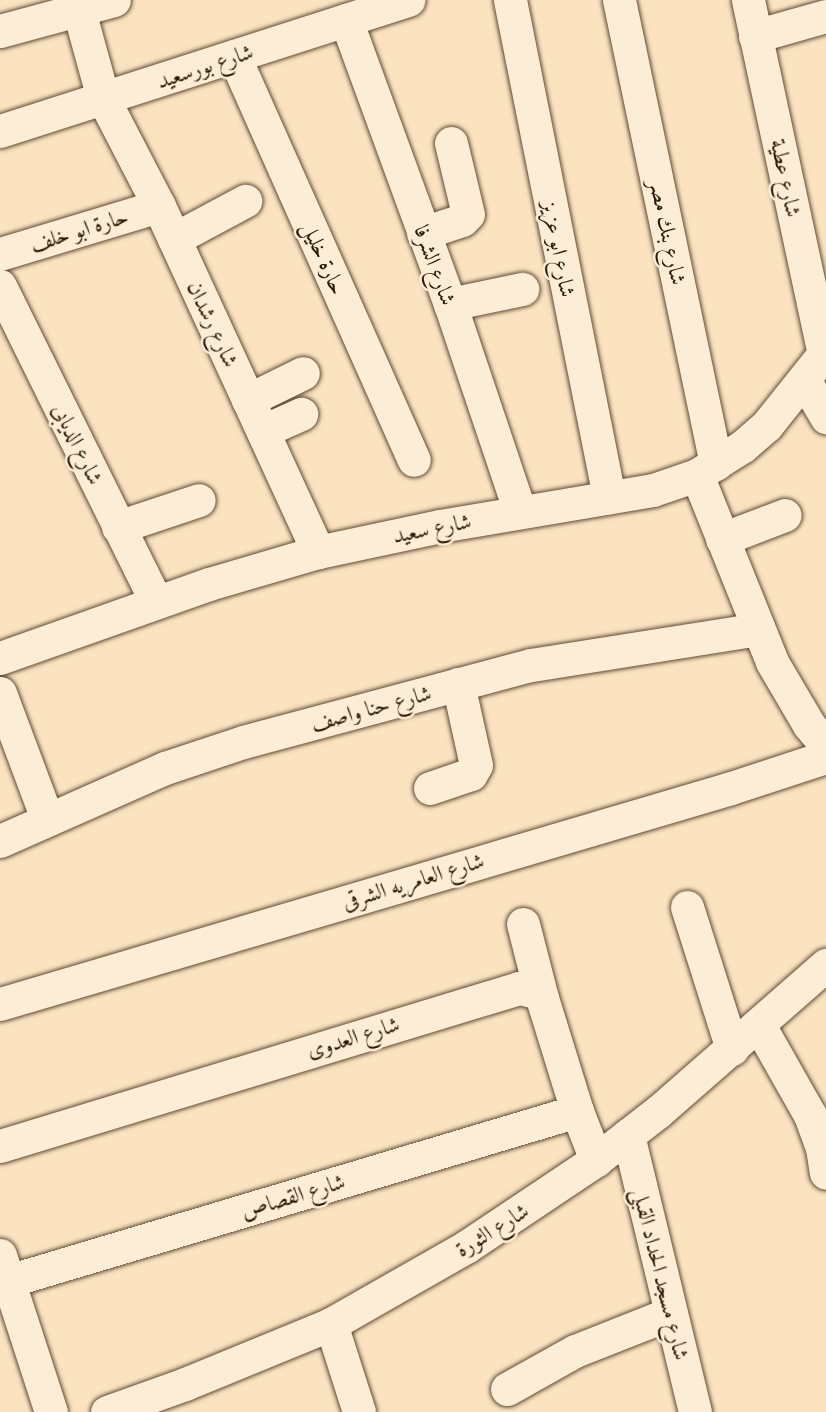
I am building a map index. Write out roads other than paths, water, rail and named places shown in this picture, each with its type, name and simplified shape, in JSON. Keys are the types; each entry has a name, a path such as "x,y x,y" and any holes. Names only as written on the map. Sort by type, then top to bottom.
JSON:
{"street":[{"path":"0,31 78,5 114,0"},
{"name":"شارع بورسعيد","path":"0,131 409,0"},
{"name":"شارع ابو عزيز","path":"510,0 609,497"},
{"name":"شارع بنك مصر","path":"619,0 706,469 722,538 758,629 790,694 826,745"},
{"name":"شارع عطية","path":"748,0 818,362 826,417"},
{"name":"شارع رشدان","path":"78,5 103,98 159,206 318,552"},
{"path":"756,36 826,16"},
{"name":"شارع الشرفا","path":"346,20 450,304 520,512"},
{"name":"حارة خليل","path":"234,56 414,460"},
{"path":"423,233 462,220 468,214 451,143"},
{"path":"174,239 244,201"},
{"name":"حارة ابو خلف","path":"0,255 159,206"},
{"name":"شارع الديابى","path":"0,286 156,602"},
{"path":"450,304 522,289"},
{"name":"شارع سعيد","path":"0,658 156,602 318,552 520,512 653,490 706,469 743,447 767,425 818,362"},
{"path":"248,399 303,373"},
{"path":"262,431 302,414"},
{"path":"118,527 199,500"},
{"path":"722,538 785,515"},
{"name":"شارع حنا واصف","path":"0,841 204,754 458,684 578,656 758,629"},
{"path":"430,788 471,774 477,765 458,684"},
{"path":"0,693 47,819"},
{"name":"شارع العامريه الشرقى","path":"0,1004 731,788 826,757"},
{"path":"687,907 732,1050"},
{"path":"523,924 542,998 577,1111 596,1160"},
{"name":"شارع الثورة","path":"110,1412 331,1324 466,1247 596,1160 823,975"},
{"name":"شارع العدوى","path":"0,1146 512,989 527,989 542,998"},
{"path":"759,1025 810,1115 822,1148 826,1173"},
{"name":"شارع القصاص","path":"4,1268 577,1111"},
{"name":"شارع مسجد الحداد القبلى","path":"628,1135 694,1412"},
{"path":"4,1268 51,1412"},
{"path":"507,1389 575,1351 671,1313"},
{"path":"331,1324 359,1412"}]}
